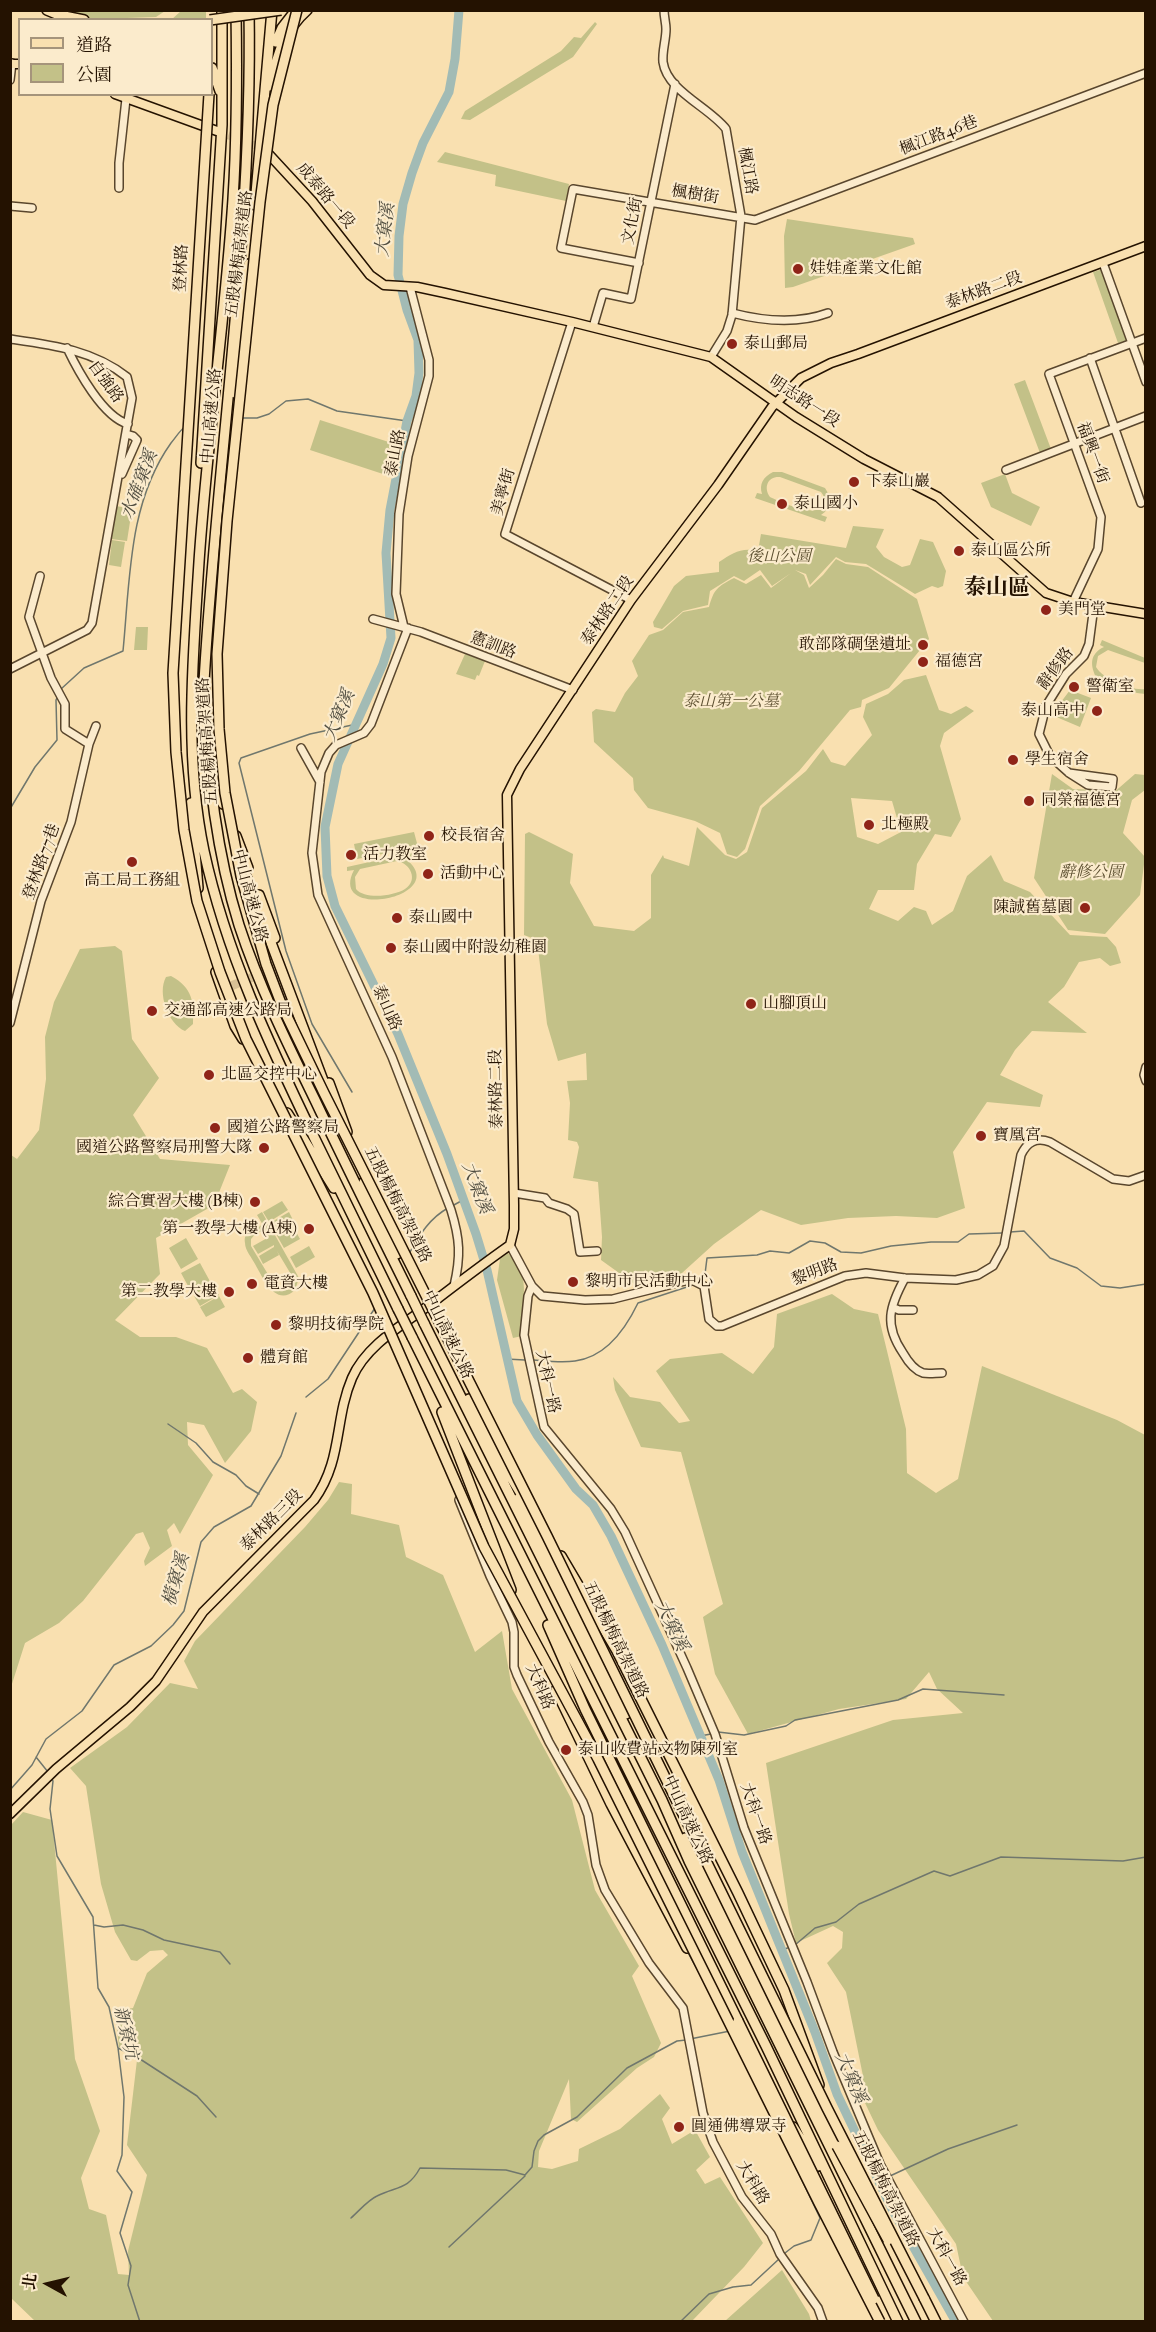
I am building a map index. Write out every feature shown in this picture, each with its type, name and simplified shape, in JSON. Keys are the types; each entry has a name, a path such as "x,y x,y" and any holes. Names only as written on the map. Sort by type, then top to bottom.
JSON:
{"highway":[{"path":"40,10 58,18"},
{"path":"47,10 74,18"},
{"path":"207,420 223,61 222,10"},
{"name":"中山高速公路","path":"236,10 237,74 233,199 207,420 191,735 198,814 204,849 231,948 270,1044 357,1225 766,2046 898,2322"},
{"name":"中山高速公路","path":"249,10 250,76 230,413 204,682 205,729 210,775 221,846 238,923 266,1001 414,1295 916,2322"},
{"path":"230,413 262,127 272,10"},
{"path":"213,20 281,10"},
{"path":"262,127 275,43 282,28 297,10"},
{"name":"五股楊梅高架道路","path":"297,10 273,105 260,202 227,521 217,654 219,729 225,793 241,876 266,964 282,1006 319,1084 552,1547 936,2322"},
{"path":"262,127 268,91 281,45 288,30 307,10"},
{"path":"213,71 219,87 220,128"},
{"name":"五股楊梅高架道路","path":"209,96 173,673 178,774 184,830 197,901 220,972 246,1039 373,1293 474,1528 598,1760 819,2203 882,2322"},
{"path":"210,737 213,628 229,424"},
{"path":"204,682 210,737 223,804 251,890 336,1113 414,1295"},
{"path":"191,735 192,819 200,905 209,948 222,990 235,1026 357,1225"},
{"path":"223,804 274,933 366,1181 394,1248"},
{"path":"266,972 280,966"},
{"path":"222,990 231,986"},
{"path":"427,1322 494,1450 625,1712 697,1863 881,2229 924,2298"},
{"path":"425,1365 521,1617 611,1804 726,2023 763,2083 802,2139 848,2217"},
{"path":"494,1450 617,1651 752,1922 796,2020 880,2247"},
{"path":"527,1570 585,1709 882,2322"},
{"path":"662,1800 697,1863"}],"main road":[{"path":"119,96 206,128 220,128"},
{"name":"成泰路一段","path":"264,149 312,201 370,275 378,282 388,286"},
{"name":"泰林路二段","path":"510,1245 514,1229 514,1193 507,795 520,769 631,600 776,402 801,378 825,365 1146,246"},
{"name":"明志路一段","path":"388,286 410,287 572,322 711,357 864,459 938,496 1035,585 1054,597 1146,614"},
{"name":"泰林路三段","path":"10,1814 55,1770 156,1682 203,1612 314,1500 326,1484 333,1464 352,1377 368,1354 390,1334 510,1245"}],"street":[{"name":"楓江路","path":"664,10 666,29 663,60 666,72 675,84 720,121 726,129 741,216 732,313 727,331 711,357"},
{"path":"10,80 14,64"},
{"name":"楓江路46巷","path":"741,216 755,220 1146,73"},
{"name":"文化街","path":"593,327 603,293 631,299 675,84"},
{"path":"119,188 126,99"},
{"name":"登林路","path":"188,410 194,317 193,288 206,128"},
{"name":"楓樹街","path":"639,263 561,248 573,189 741,216"},
{"path":"10,206 32,208"},
{"path":"1104,263 1146,382"},
{"name":"泰山路","path":"410,287 429,360 429,376 408,456 399,514 396,594 406,628 371,724 364,733 339,745 329,753 321,772 312,854 318,895 368,1000 428,1148 458,1233 460,1250 454,1286"},
{"path":"732,313 775,320 801,319 828,313"},
{"name":"美寧街","path":"572,322 505,534 631,600"},
{"path":"1141,503 1090,358 1146,338"},
{"name":"自強路","path":"10,339 68,348 105,362 126,377 132,398 126,434"},
{"name":"自強路","path":"68,348 81,376 103,407 121,422 128,424"},
{"name":"福興一街","path":"1073,602 1096,555 1101,537 1101,517 1049,377 1051,372 1090,358"},
{"path":"1006,470 1146,416"},
{"path":"10,669 87,630 92,623 126,434 138,440 126,464 115,497"},
{"path":"40,576 29,617 65,704 65,729 89,744"},
{"name":"辭修路","path":"1069,773 1113,779 1112,787 1088,785 1069,773 1050,756 1039,734 1046,706 1066,674 1084,656 1089,644 1094,606"},
{"name":"憲訓路","path":"372,619 406,628 573,690"},
{"name":"登林路77巷","path":"10,1023 41,901 71,822 89,744 96,726"},
{"path":"301,748 320,782"},
{"path":"1146,1067 1144,1075 1146,1081"},
{"name":"黎明路","path":"532,1286 537,1293 546,1298 601,1300 629,1297 684,1281 696,1282 704,1286 709,1319 717,1326 722,1326 845,1276 866,1273 905,1278 956,1280 978,1275 993,1266 1004,1246 1021,1155 1029,1143 1044,1140 1108,1176 1124,1181 1146,1175"},
{"path":"514,1193 537,1195 545,1198 549,1203 567,1209 574,1214 580,1252 597,1251"},
{"path":"510,1245 532,1286"},
{"path":"905,1278 896,1294 890,1316 891,1334 908,1362 923,1373 942,1373"},
{"name":"大科一路","path":"532,1286 528,1296 524,1324 528,1360 544,1427 619,1521 663,1613 715,1734 744,1828 880,2164 964,2322"},
{"path":"894,1308 913,1310"},
{"name":"大科路","path":"390,1334 490,1576 512,1622 514,1667 517,1675 549,1742 586,1808 601,1880 649,1963 683,2008 703,2114 713,2142 742,2197 771,2234 782,2256 818,2308 823,2322"}],"green space":[{"path":"55,11 165,11 156,17 85,18"},
{"path":"181,11 206,11 206,18 173,18"},
{"path":"595,22 597,24 573,57 470,120 461,119 465,111 561,51 574,37 581,38"},
{"path":"445,152 569,184 566,201 495,186 496,175 437,162"},
{"path":"787,219 913,238 915,244 785,288 784,236"},
{"path":"1103,269 1128,340 1118,343 1093,272"},
{"path":"1025,380 1051,449 1040,453 1014,384"},
{"path":"320,420 395,444 386,475 310,450"},
{"path":"782,472 825,488 829,506 821,515 827,517 825,522 755,498 757,493 762,494 764,479 770,474","holes":["780,477 821,492 825,501 824,505 820,509 806,510 770,497 767,486 772,478"]},
{"path":"1005,474 1012,493 1040,507 1031,526 991,507 981,483"},
{"path":"116,506 132,509 127,541 111,539"},
{"name":"泰山第一公墓","path":"853,526 884,529 876,547 884,557 902,567 910,565 920,539 933,542 946,571 943,586 938,588 932,586 915,594 866,564 845,562 836,557 810,585 806,574 795,570 804,575 809,588 836,559 846,564 868,567 917,599 929,639 889,688 862,700 861,707 850,710 799,771 760,806 745,849 737,857 727,854 720,833 695,821 648,808 634,790 633,778 594,742 592,712 596,709 615,712 625,693 638,676 632,661 649,635 663,630 683,612 709,607 717,589 734,578 746,584 761,575 771,588 791,573 772,586 760,570 744,581 734,576 710,591 708,605 683,611 662,629 654,627 653,622 674,586 686,576 719,572 719,562 733,554 742,550 758,551 761,534 846,548"},
{"path":"112,540 125,542 121,567 109,565"},
{"path":"136,627 148,627 147,650 134,650"},
{"path":"1102,640 1145,658 1145,663 1108,650 1098,656 1096,667 1105,676 1118,683 1132,688 1145,689 1145,694 1097,679 1092,661 1096,653 1104,647 1100,645"},
{"path":"465,654 485,661 475,680 456,674"},
{"path":"926,675 939,710 951,714 966,706 974,711 944,733 940,746 961,819 951,837 935,834 917,864 914,890 878,890 869,909 898,921 914,907 926,911 932,925 953,911 967,876 991,855 1004,881 1030,892 1070,935 1107,937 1116,947 1121,963 1110,966 1100,958 1079,962 1064,987 1048,1002 1087,1033 1032,1031 1015,1050 1000,1075 1043,1095 1040,1107 987,1102 953,1152 965,1208 937,1218 896,1216 848,1218 801,1225 761,1210 714,1244 682,1273 640,1288 601,1260 602,1237 598,1182 573,1178 579,1147 577,1142 568,1140 570,1103 567,1081 587,1080 586,1053 558,1061 547,1024 537,940 524,935 525,834 529,832 573,854 570,883 594,926 634,931 651,918 651,875 663,855 664,858 689,866 697,827 725,855 736,859 747,852 762,808 806,771 823,749 831,762 845,766 872,735 863,717 866,704 888,694 904,680","holes":["851,798 892,801 901,832 878,844 857,837"]},
{"path":"1070,690 1091,698 1080,727 1054,716"},
{"name":"辭修公園","path":"1052,774 1073,789 1095,790 1112,794 1135,774 1145,775 1145,790 1132,800 1123,833 1145,857 1140,895 1105,934 1068,930 1034,878"},
{"path":"414,832 418,847 357,859 354,844"},
{"path":"415,852 416,857 406,859 416,873 414,884 403,893 388,898 371,899 357,896 350,886 354,870 347,871 347,867","holes":["397,861 409,868 412,877 405,889 394,894 380,896 366,895 356,889 355,877 360,869"]},
{"path":"115,946 122,951 132,1039 159,1078 133,1115 160,1159 230,1165 214,1205 156,1238 160,1274 115,1320 140,1337 176,1337 207,1348 233,1393 242,1389 257,1402 251,1431 225,1463 204,1425 187,1422 188,1445 213,1475 180,1534 174,1523 167,1530 172,1546 145,1566 144,1561 150,1548 143,1532 136,1534 83,1601 59,1623 25,1643 11,1687 11,1155 17,1159 39,1130 46,1079 45,1037 54,1002 80,949"},
{"path":"171,976 184,985 191,996 193,1024 185,1031 174,1022 166,1007 164,984 166,977"},
{"path":"282,1201 288,1210 269,1222 263,1212"},
{"path":"262,1212 299,1278 295,1290 288,1295 282,1296 271,1289 246,1248 245,1237 249,1229 263,1225 257,1215","holes":["257,1232 263,1232 269,1237 253,1246 258,1254 274,1245 259,1256 263,1264 279,1255 277,1251 292,1276 292,1283 284,1289 275,1286 251,1246 251,1239"]},
{"path":"289,1212 294,1222 275,1233 270,1223"},
{"path":"292,1225 300,1239 284,1248 276,1234"},
{"path":"186,1238 198,1259 181,1269 169,1248"},
{"path":"309,1246 315,1257 296,1268 290,1257"},
{"path":"508,1253 516,1263 524,1282 522,1336 513,1338 497,1280 500,1259"},
{"path":"200,1263 212,1285 193,1295 181,1273"},
{"path":"213,1285 219,1295 200,1306 194,1296"},
{"path":"832,1294 854,1309 878,1314 906,1429 907,1473 936,1493 958,1479 982,1366 1117,1420 1145,1435 1145,2321 993,2321 963,2277 956,2244 878,2130 854,2080 863,2076 846,1992 827,1963 842,1948 843,1932 833,1926 796,1943 789,1914 766,1763 893,1720 963,1713 937,1689 929,1672 906,1699 839,1709 748,1734 715,1674 703,1617 723,1604 681,1452 641,1447 615,1390 613,1377 630,1397 660,1402 679,1423 690,1421 656,1371 670,1359 722,1353 753,1374 774,1347 777,1314"},
{"path":"219,1296 225,1307 206,1317 200,1307"},
{"path":"339,1482 352,1484 351,1514 399,1525 406,1557 443,1575 475,1652 502,1631 512,1689 572,1800 595,1890 639,1966 632,1976 661,2043 654,2057 637,2068 577,2122 571,2119 569,2079 539,2151 538,2167 552,2169 578,2161 579,2149 620,2129 660,2094 670,2108 662,2119 672,2144 695,2130 710,2157 696,2170 705,2184 720,2177 763,2243 744,2267 692,2321 36,2322 11,2298 11,1825 23,1812 52,1820 75,2059 100,2131 81,2178 89,2209 106,2215 118,2274 129,2275 128,2251 147,2175 127,2145 137,2060 119,2047 115,2011 133,2008 147,1973 168,1955 163,1950 150,1951 137,1961 131,1960 115,1932 101,1884 86,1786 70,1768 127,1727 170,1683 198,1689 184,1661 195,1641 305,1527 328,1500"},
{"path":"782,2270 811,2321 725,2321"}],"waterway":[{"name":"大窠溪","path":"459,10 455,59 449,92 423,143 412,173 403,204 399,236 398,275 418,340 419,373 416,396 407,421 390,510 386,553 391,638 383,664 338,764 325,827 327,876 335,906 398,1034 447,1154 476,1234 487,1270 517,1401 537,1435 576,1489 593,1505 611,1536 662,1645 719,1780 742,1852 815,2032 837,2094 892,2209 956,2322"},
{"name":"水確窠溪","path":"241,418 257,418 269,414 286,401 308,399 337,411 407,421"},
{"name":"水確窠溪","path":"61,689 84,668 123,651 130,570 146,491 171,443 186,426"},
{"name":"水確窠溪","path":"10,809 35,767 57,740 56,700 58,696"},
{"path":"352,1092 312,1024 286,951 239,763 241,758 310,734 357,724"},
{"name":"橫窠溪","path":"452,1206 463,1200"},
{"name":"橫窠溪","path":"410,1252 426,1227 448,1208"},
{"path":"1010,1232 1024,1231 1050,1258 1077,1268 1101,1286 1120,1288 1146,1284"},
{"path":"699,1280 705,1274 707,1258 757,1255 770,1251 789,1253 810,1241 825,1243 841,1252 861,1253 891,1246 958,1242 969,1234 1002,1233"},
{"path":"533,1360 570,1362 596,1354 614,1340 638,1303 693,1285"},
{"name":"橫窠溪","path":"306,1397 328,1379 375,1308"},
{"path":"506,1359 525,1360"},
{"name":"橫窠溪","path":"10,1790 32,1765 46,1739 82,1711 114,1665 151,1646 184,1611 201,1542 214,1527 251,1506 281,1456 296,1413"},
{"path":"168,1424 196,1443 213,1462 236,1475 246,1486 259,1494"},
{"path":"718,1732 744,1735 786,1726 795,1720 898,1700 923,1689 1004,1695"},
{"path":"700,1736 711,1734"},
{"name":"新寮坑","path":"36,1757 48,1772"},
{"name":"新寮坑","path":"52,1779 50,1809 57,1856 93,1917 98,1988 109,2007 118,2048 124,2097 122,2155 117,2171 132,2192 120,2233 131,2266 128,2285 140,2322"},
{"path":"795,1945 815,1928 836,1922 859,1904 934,1871 950,1876 1001,1857 1123,1861 1146,1857"},
{"path":"642,1873 647,1882"},
{"path":"94,1925 104,1927 123,1925 143,1930 164,1940 220,1952 230,1964"},
{"path":"781,1950 791,1947"},
{"path":"687,1951 701,1976"},
{"path":"690,2039 730,2031"},
{"path":"351,2218 374,2198 406,2184 420,2168 506,2170 525,2175 532,2167 534,2151 538,2141 544,2135 577,2117 627,2068 677,2041 686,2040"},
{"path":"118,2048 140,2059 197,2096 216,2117"},
{"path":"890,2176 948,2149 1017,2125"},
{"path":"778,2130 820,2218 811,2240 794,2246 785,2253"},
{"path":"449,2247 525,2176"},
{"name":"大窠溪","path":"878,2182 886,2178"},
{"path":"680,2322 709,2294 733,2287 751,2285 779,2259"}],"tunnel":[{"path":"217,131 264,149"},
{"path":"231,986 266,972"}],"place":[{"name":"娃娃產業文化館","path":"798,269"},
{"name":"泰山郵局","path":"732,344"},
{"name":"下泰山巖","path":"854,482"},
{"name":"泰山國小","path":"782,504"},
{"name":"泰山區公所","path":"959,551"},
{"name":"美門堂","path":"1046,610"},
{"name":"敢部隊碉堡遺址","path":"923,645"},
{"name":"福德宮","path":"923,662"},
{"name":"警衛室","path":"1074,687"},
{"name":"泰山高中","path":"1097,711"},
{"name":"學生宿舍","path":"1013,760"},
{"name":"同榮福德宮","path":"1029,801"},
{"name":"北極殿","path":"869,825"},
{"name":"校長宿舍","path":"429,836"},
{"name":"活力教室","path":"351,855"},
{"name":"高工局工務組","path":"132,862"},
{"name":"活動中心","path":"428,874"},
{"name":"陳誠舊墓園","path":"1085,908"},
{"name":"泰山國中","path":"397,918"},
{"name":"泰山國中附設幼稚園","path":"391,948"},
{"name":"山腳頂山","path":"751,1004"},
{"name":"交通部高速公路局","path":"152,1011"},
{"name":"北區交控中心","path":"209,1075"},
{"name":"國道公路警察局","path":"215,1128"},
{"name":"寶凰宮","path":"981,1136"},
{"name":"國道公路警察局刑警大隊","path":"264,1148"},
{"name":"綜合實習大樓 (B棟)","path":"255,1202"},
{"name":"第一教學大樓 (A棟)","path":"309,1229"},
{"name":"黎明市民活動中心","path":"573,1282"},
{"name":"電資大樓","path":"252,1284"},
{"name":"第二教學大樓","path":"229,1292"},
{"name":"黎明技術學院","path":"276,1325"},
{"name":"體育館","path":"248,1358"},
{"name":"泰山收費站文物陳列室","path":"566,1750"},
{"name":"圓通佛導眾寺","path":"679,2127"}],"district":[{"name":"泰山區","path":"997,589"}],"park label":[{"name":"後山公園","path":"779,557"}]}
